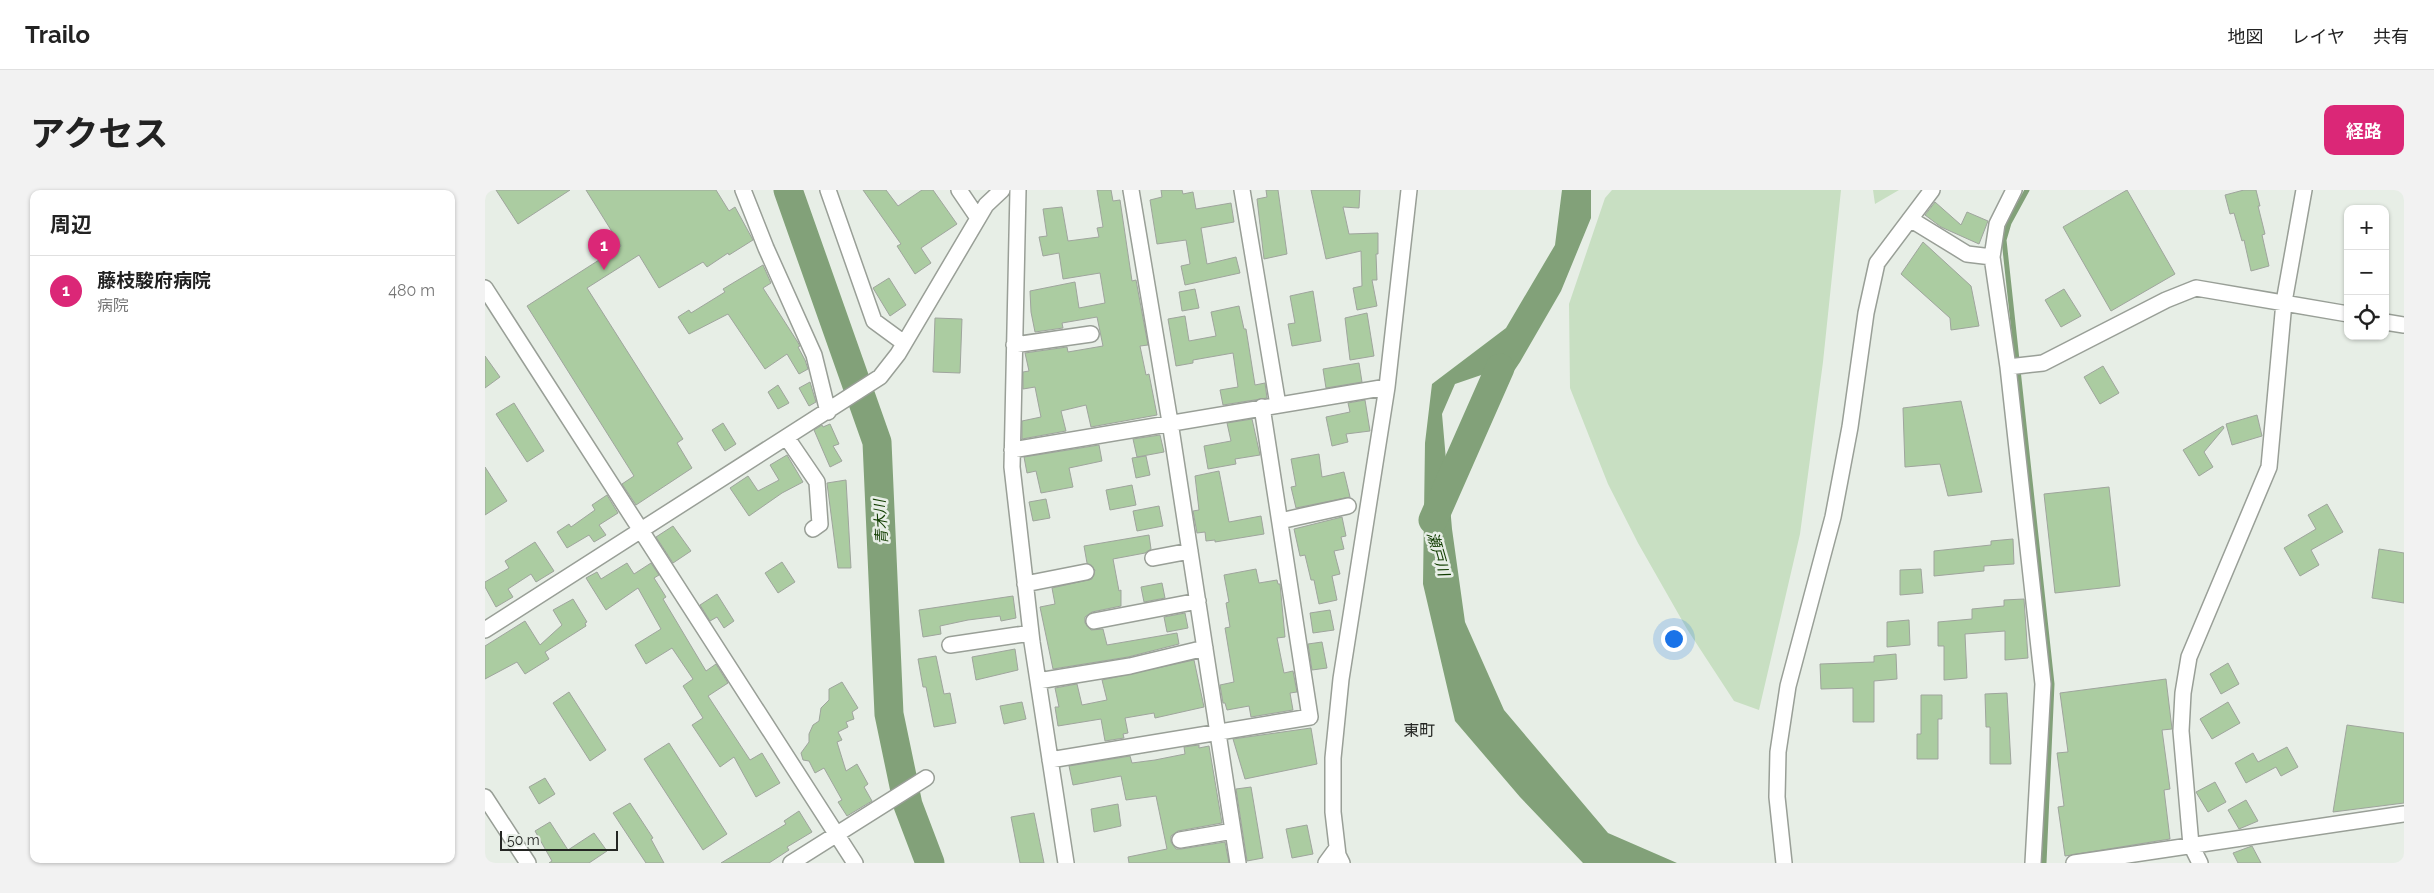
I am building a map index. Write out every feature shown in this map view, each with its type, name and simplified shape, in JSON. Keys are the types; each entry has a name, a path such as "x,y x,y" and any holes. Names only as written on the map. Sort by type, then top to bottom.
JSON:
{"street":[{"path":"743,190 766,248 814,355 833,409"},
{"path":"828,190 875,321 904,343"},
{"path":"959,190 978,218"},
{"path":"485,630 640,529 833,409 880,377 904,343 986,205 1002,190"},
{"path":"1018,190 1012,467 1031,632 1066,863"},
{"path":"1131,190 1170,422 1238,863"},
{"path":"1242,190 1278,405"},
{"path":"1342,863 1337,848 1333,812 1333,758 1341,679 1387,387 1409,190"},
{"path":"1784,863 1777,797 1778,752 1788,686 1833,517 1850,426 1866,313 1877,263 1932,190"},
{"path":"2014,190 1997,224 1992,257 2008,367 2043,684 2033,863"},
{"path":"2199,863 2191,845 2181,731 2183,693 2189,657 2269,467 2284,302 2304,190"},
{"path":"1910,219 1967,254 1992,257"},
{"path":"485,288 855,863"},
{"path":"2008,367 2043,363 2166,300 2196,288 2344,313"},
{"path":"2389,323 2404,325"},
{"path":"1014,345 1091,334"},
{"path":"1012,450 1387,387"},
{"path":"1050,760 1310,717 1262,407"},
{"path":"787,438 817,482 820,524 813,529"},
{"path":"1280,521 1348,506"},
{"path":"1153,558 1190,551"},
{"path":"1025,584 1086,572"},
{"path":"1094,622 1198,601"},
{"path":"950,645 1031,632"},
{"path":"1038,681 1129,666 1205,648"},
{"path":"791,863 926,778"},
{"path":"485,797 528,863"},
{"path":"2074,863 2404,814"},
{"path":"1180,840 1233,831"},
{"path":"1327,863 1337,848"}],"shaded area":[{"path":"1612,190 1841,190 1823,362 1800,534 1759,710 1734,701 1687,629 1638,543 1608,484 1570,388 1569,304 1605,198"},
{"path":"1873,190 1899,190 1875,204"}],"water":[{"path":"1562,190 1591,190 1591,218 1561,291 1520,362 1479,423 1490,372 1455,384 1442,414 1452,529 1465,622 1504,710 1608,833 1677,863 1583,863 1520,797 1455,721 1423,584 1425,443 1432,384 1506,328 1555,245"}],"building":[{"path":"496,190 570,190 518,224"},
{"path":"586,190 716,190 729,211 735,207 753,240 707,267 703,262 659,288 639,255 587,288 683,439 677,443 692,468 636,505 622,484 634,476 527,306 621,246"},
{"path":"863,190 886,190 898,206 922,190 933,190 957,224 921,248 931,263 915,274 897,246 901,244"},
{"path":"1097,190 1111,190 1113,201 1120,200 1132,281 1136,280 1148,345 1140,346 1146,375 1149,374 1157,415 1091,427 1086,405 1061,411 1066,431 1022,439 1022,421 1041,417 1035,387 1023,389 1023,372 1029,371 1025,353 1067,347 1068,352 1103,346 1097,317 1062,323 1063,328 1035,332 1031,312 1030,291 1075,282 1079,308 1105,303 1100,273 1063,279 1059,253 1043,256 1039,237 1047,236 1043,209 1062,207 1068,241 1099,237 1097,228 1103,227"},
{"path":"1161,190 1182,190 1183,194 1193,192 1196,209 1231,203 1234,222 1201,228 1207,264 1236,257 1240,273 1185,285 1181,266 1190,264 1186,240 1157,244 1150,200 1162,197"},
{"path":"1266,190 1278,190 1287,254 1264,259 1257,199 1267,197"},
{"path":"1311,190 1360,190 1359,208 1343,207 1349,234 1378,233 1378,254 1376,254 1377,280 1372,280 1377,306 1357,310 1353,288 1362,286 1361,251 1326,259"},
{"path":"2127,190 2175,274 2111,311 2063,227"},
{"path":"2244,190 2256,190 2265,234 2262,235 2269,266 2251,271 2244,240 2242,241 2234,213 2230,214 2225,195"},
{"path":"1935,202 1961,225 1967,212 1988,221 1979,244 1941,227 1925,215"},
{"path":"1923,242 1971,286 1979,326 1951,330 1950,318 1901,274"},
{"path":"763,265 771,283 763,288 800,346 798,347 808,369 799,374 787,354 765,369 728,314 689,334 678,317 689,310 691,313 725,292 723,289"},
{"path":"889,278 906,305 890,316 873,288"},
{"path":"1195,289 1199,308 1182,311 1179,292"},
{"path":"2064,289 2081,316 2061,327 2045,300"},
{"path":"1313,291 1321,341 1292,346 1288,324 1295,323 1290,296"},
{"path":"1239,306 1244,329 1246,329 1255,385 1265,383 1267,398 1223,405 1220,390 1238,387 1233,353 1193,360 1193,363 1176,366 1168,319 1185,316 1189,341 1216,336 1211,312"},
{"path":"1367,313 1374,356 1350,360 1345,318"},
{"path":"935,318 962,319 960,373 933,372"},
{"path":"485,356 500,377 485,388"},
{"path":"1359,363 1362,382 1326,388 1323,369"},
{"path":"2103,366 2119,393 2100,404 2084,377"},
{"path":"810,382 816,402 809,406 799,388"},
{"path":"778,385 789,403 778,409 768,392"},
{"path":"1365,400 1370,431 1346,434 1348,442 1332,446 1326,417 1350,412 1348,403"},
{"path":"1961,401 1982,492 1948,496 1940,464 1905,467 1903,408"},
{"path":"514,403 544,451 527,462 496,414"},
{"path":"2257,415 2262,436 2232,445 2226,424"},
{"path":"1252,419 1260,455 1235,459 1236,464 1208,469 1204,446 1231,441 1227,423"},
{"path":"723,423 736,444 725,451 712,430"},
{"path":"830,424 839,444 833,446 842,461 830,467 814,430 822,425 823,427"},
{"path":"2223,426 2224,428 2204,452 2213,467 2199,476 2183,450"},
{"path":"1160,435 1164,452 1137,457 1133,439"},
{"path":"1099,445 1102,461 1069,468 1073,487 1041,493 1036,471 1027,473 1024,457"},
{"path":"1319,454 1322,477 1344,472 1350,497 1296,508 1291,487 1296,486 1291,459"},
{"path":"787,455 803,482 782,493 749,516 730,488 748,476 758,491 779,480 770,465"},
{"path":"1146,456 1150,475 1136,478 1132,458"},
{"path":"485,467 507,501 485,515"},
{"path":"1219,471 1229,522 1261,516 1264,534 1215,542 1215,540 1206,541 1205,532 1197,533 1193,511 1199,510 1195,476"},
{"path":"846,480 851,568 838,568 827,483"},
{"path":"1132,485 1136,505 1110,510 1106,490"},
{"path":"2109,487 2120,586 2055,593 2044,494"},
{"path":"607,495 618,513 599,525 606,535 594,542 589,535 567,548 557,532 569,524 571,527 595,510 592,505"},
{"path":"1046,499 1050,518 1033,521 1029,502"},
{"path":"2327,504 2343,532 2311,550 2319,565 2300,576 2284,548 2316,529 2308,515"},
{"path":"1159,506 1163,526 1137,531 1133,511"},
{"path":"1342,517 1346,536 1341,537 1344,549 1334,551 1340,574 1332,576 1337,600 1319,604 1314,580 1311,580 1305,555 1300,556 1294,529"},
{"path":"673,526 691,551 673,563 656,537"},
{"path":"1149,535 1151,549 1145,553 1113,559 1119,591 1121,590 1121,606 1092,612 1085,617 1085,623 1091,630 1103,629 1107,645 1177,633 1179,644 1128,657 1053,669 1040,607 1055,604 1052,588 1092,579 1095,570 1087,563 1084,546"},
{"path":"2013,539 2014,564 1984,566 1984,571 1934,576 1934,551 1991,545 1991,541"},
{"path":"535,542 554,571 536,582 531,574 508,589 513,597 496,607 485,587 485,582 509,568 505,561"},
{"path":"2379,549 2404,553 2404,603 2372,598"},
{"path":"782,562 795,582 778,593 765,573"},
{"path":"627,563 634,574 651,563 659,575 654,578 666,597 663,599 706,671 716,664 728,683 708,696 750,760 762,753 780,783 756,797 734,757 720,767 692,725 703,718 683,686 693,679 672,648 646,664 635,645 661,629 638,588 606,610 586,578 597,572 601,579"},
{"path":"1256,569 1259,583 1277,580 1278,584 1280,584 1285,637 1277,638 1284,673 1293,671 1297,692 1290,693 1293,710 1251,717 1249,706 1227,710 1225,703 1223,703 1220,685 1234,682 1225,628 1230,627 1226,603 1229,602 1224,575"},
{"path":"1921,569 1923,593 1900,595 1900,570"},
{"path":"1162,583 1165,598 1144,602 1141,587"},
{"path":"717,594 734,621 724,628 717,617 710,621 700,605"},
{"path":"1013,596 1016,618 1001,621 1000,616 968,620 940,626 941,634 923,637 919,610"},
{"path":"573,599 587,622 585,623 586,626 545,652 549,659 525,674 517,662 485,679 485,646 525,621 540,645 562,625 553,610"},
{"path":"2024,599 2028,658 2005,660 2005,631 1965,634 1967,678 1944,680 1944,646 1938,646 1938,622 1972,619 1972,609 2004,606 2004,600"},
{"path":"1330,610 1334,630 1313,633 1310,613"},
{"path":"1185,613 1188,628 1167,632 1164,617"},
{"path":"1909,620 1910,645 1887,647 1887,622"},
{"path":"1322,642 1327,668 1312,670 1308,644"},
{"path":"1015,649 1018,670 976,680 972,657"},
{"path":"1896,654 1897,679 1874,681 1874,722 1853,722 1853,688 1821,689 1820,664 1874,662 1874,656"},
{"path":"936,656 944,694 950,693 956,723 934,727 926,687 923,687 918,659"},
{"path":"1194,660 1204,707 1155,718 1154,713 1125,718 1128,733 1123,734 1124,738 1105,741 1101,719 1058,726 1055,707 1059,707 1055,688 1077,684 1082,705 1107,700 1102,680"},
{"path":"2228,663 2239,684 2221,694 2210,674"},
{"path":"2166,679 2172,729 2162,730 2170,789 2164,790 2170,839 2065,856 2058,807 2064,806 2057,753 2068,752 2060,693"},
{"path":"842,682 858,708 852,712 854,719 846,722 848,727 838,732 842,740 837,742 846,771 857,764 868,784 864,787 872,801 847,816 838,802 842,800 824,768 815,773 809,761 803,760 801,753 809,742 809,734 813,725 819,721 821,708 829,700 829,689"},
{"path":"569,692 606,750 590,761 553,703"},
{"path":"2007,693 2011,764 1990,764 1990,727 1986,727 1985,694"},
{"path":"1921,695 1942,695 1942,719 1938,719 1938,759 1917,759 1917,734 1921,734"},
{"path":"1022,702 1026,719 1004,724 1000,706"},
{"path":"2228,702 2240,723 2212,739 2200,719"},
{"path":"2347,725 2404,733 2404,803 2333,812"},
{"path":"1311,728 1317,764 1245,779 1233,739"},
{"path":"669,743 727,834 703,850 644,759"},
{"path":"1199,745 1199,748 1209,746 1222,823 1178,831 1171,836 1171,842 1176,849 1181,849 1225,842 1229,863 1129,863 1128,857 1167,849 1156,796 1126,800 1121,776 1073,785 1069,766 1130,756 1132,763 1155,760 1185,754 1184,747"},
{"path":"2287,747 2298,767 2281,776 2276,767 2246,783 2235,763 2253,753 2258,762"},
{"path":"545,778 555,794 539,804 529,787"},
{"path":"2215,782 2226,802 2208,812 2196,792"},
{"path":"1251,787 1263,858 1247,861 1236,789"},
{"path":"2246,800 2258,821 2239,829 2228,810"},
{"path":"630,803 653,838 651,839 664,863 646,863 613,813"},
{"path":"1118,804 1121,826 1094,832 1091,809"},
{"path":"799,811 812,832 787,847 789,850 769,863 721,863 786,824 784,821"},
{"path":"1034,813 1044,863 1020,863 1011,817"},
{"path":"550,822 568,850 594,833 607,851 589,863 549,863 552,861 535,831"},
{"path":"1307,825 1313,854 1292,858 1286,829"},
{"path":"2252,846 2261,863 2238,863 2233,853"}],"waterway":[{"name":"青木川","path":"788,190 877,442 889,714 908,805 930,863"},
{"path":"2027,190 2009,223 2004,240 2052,684 2044,863"},
{"name":"瀬戸川","path":"1433,520 1500,368"}],"place":[{"name":"藤枝駿府病院","path":"604,270"}],"district":[{"name":"東町","path":"1419,730"}]}
